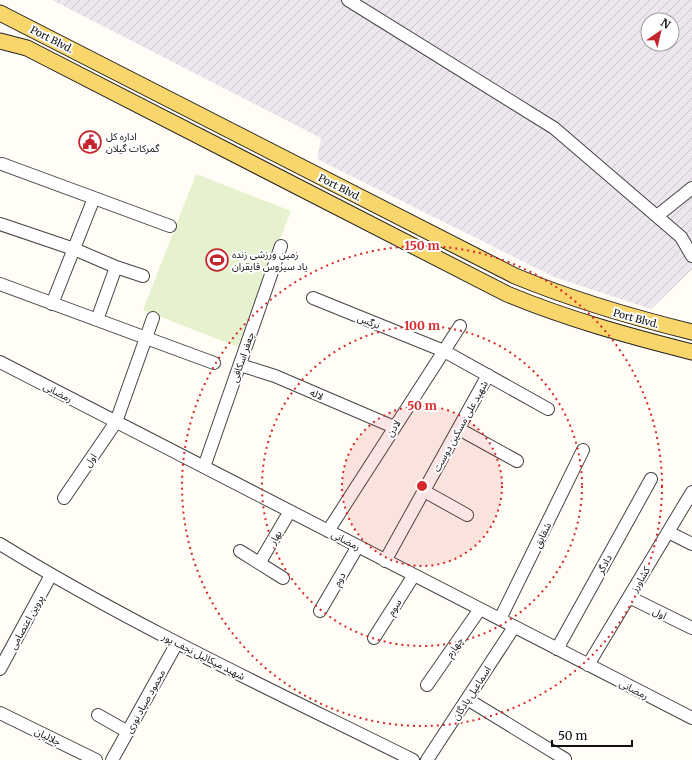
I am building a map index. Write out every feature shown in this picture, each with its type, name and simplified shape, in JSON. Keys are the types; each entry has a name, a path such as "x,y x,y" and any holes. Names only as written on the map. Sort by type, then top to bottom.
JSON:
{"main road":[{"name":"Port Blvd.","path":"0,13 515,276 559,294 606,310 692,332"},
{"name":"Port Blvd.","path":"0,41 27,48 507,294 552,313 600,328 692,352"},
{"path":"285,181 294,164"}],"street":[{"path":"348,0 554,128 681,237 692,256"},
{"path":"2,164 170,226"},
{"path":"657,216 692,188"},
{"path":"52,304 94,198"},
{"path":"0,224 74,249 116,267 143,276"},
{"name":"جعفر اسکافی","path":"204,467 281,246"},
{"path":"97,320 116,267"},
{"path":"0,284 214,363"},
{"name":"نرگس","path":"313,298 444,351 548,409"},
{"name":"اول","path":"64,498 116,422 153,318"},
{"name":"لادن","path":"328,531 460,326"},
{"name":"رمضانی","path":"0,362 692,718"},
{"name":"لاله","path":"240,365 275,376 394,427"},
{"name":"شهید علی مسکین دوست","path":"385,560 488,375"},
{"path":"459,429 517,461"},
{"name":"شقایق","path":"500,619 583,450"},
{"name":"دادگر","path":"557,649 651,479"},
{"path":"424,490 467,515"},
{"name":"کشاورز","path":"588,665 692,492"},
{"name":"بهار","path":"260,562 290,512"},
{"path":"668,532 692,544"},
{"name":"شهید میکائیل نجف پور","path":"0,544 51,575 177,643 413,760"},
{"name":"دوم","path":"320,611 358,546"},
{"path":"240,551 260,562 283,578"},
{"name":"پروین اعتصامی","path":"0,669 51,575"},
{"name":"سوم","path":"374,638 414,575"},
{"name":"اول","path":"629,597 692,628"},
{"name":"چهارم","path":"427,686 480,609"},
{"name":"اسماعیل پادگان","path":"427,760 514,627"},
{"name":"محمود صیاد نوری","path":"112,760 177,643"},
{"path":"467,699 565,759"},
{"name":"جلالیان","path":"0,713 96,760"},
{"path":"98,715 128,732"}],"shaded area":[{"path":"52,0 692,0 692,269 651,309 554,277 317,159 321,138"}],"green space":[{"name":"زمین ورزشی زنده یاد سیروس قایقران","path":"196,174 291,211 238,347 143,310"}],"place":[{"name":"اداره کل گمرکات گیلان","path":"90,142"},
{"name":"زمین ورزشی زنده یاد سیروس قایقران","path":"217,260"}]}
